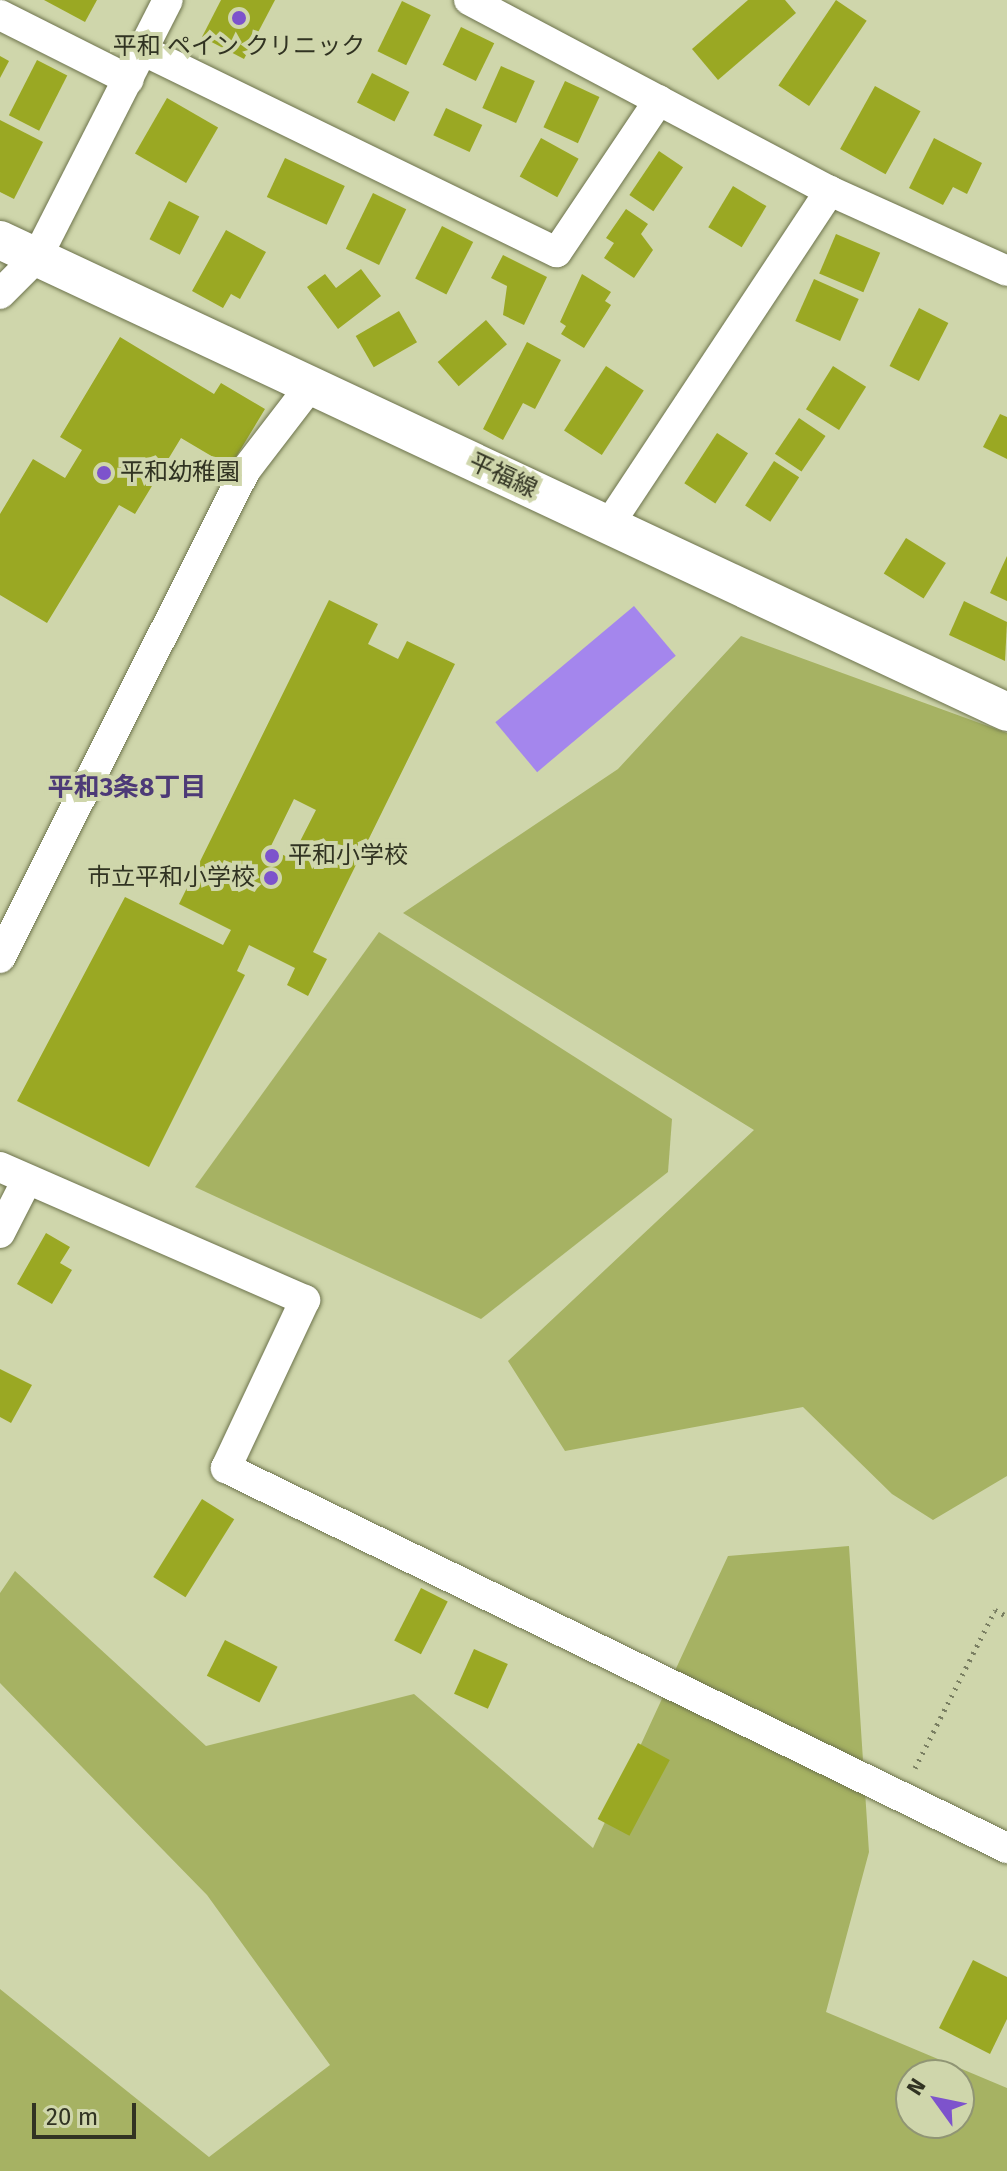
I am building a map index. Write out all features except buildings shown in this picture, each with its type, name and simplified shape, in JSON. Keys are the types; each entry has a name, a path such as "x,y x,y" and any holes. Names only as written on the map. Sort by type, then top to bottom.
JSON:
{"street":[{"path":"0,294 37,257 168,0"},
{"path":"469,0 830,191 1007,271"},
{"path":"0,15 129,80"},
{"path":"144,51 557,252 659,100"},
{"path":"608,526 830,191"},
{"name":"平福線","path":"0,240 1007,712"},
{"path":"0,958 237,485 311,385"},
{"path":"0,1167 305,1300 226,1468 1007,1848"},
{"path":"0,1233 27,1180"}],"path":[{"path":"901,1796 995,1610 1007,1616"}],"green space":[{"path":"741,636 1007,733 1007,1476 933,1520 892,1494 803,1407 565,1451 508,1361 754,1130 403,913 618,769"},
{"path":"379,932 672,1119 668,1172 481,1319 195,1187"},
{"path":"849,1546 869,1852 826,2012 938,2059 895,2059 895,2139 975,2139 975,2075 1007,2088 1007,2171 0,2171 0,1989 209,2157 330,2065 207,1895 0,1683 0,1593 15,1571 206,1746 414,1694 593,1848 728,1556"}],"shaded area":[{"path":"634,606 676,656 537,772 495,722"}],"place":[{"name":"平和 ペイン クリニック","path":"239,18"},
{"name":"平和幼稚園","path":"104,473"},
{"name":"平和小学校","path":"272,856"},
{"name":"市立平和小学校","path":"271,878"}],"district":[{"name":"平和3条8丁目","path":"127,788"}]}
